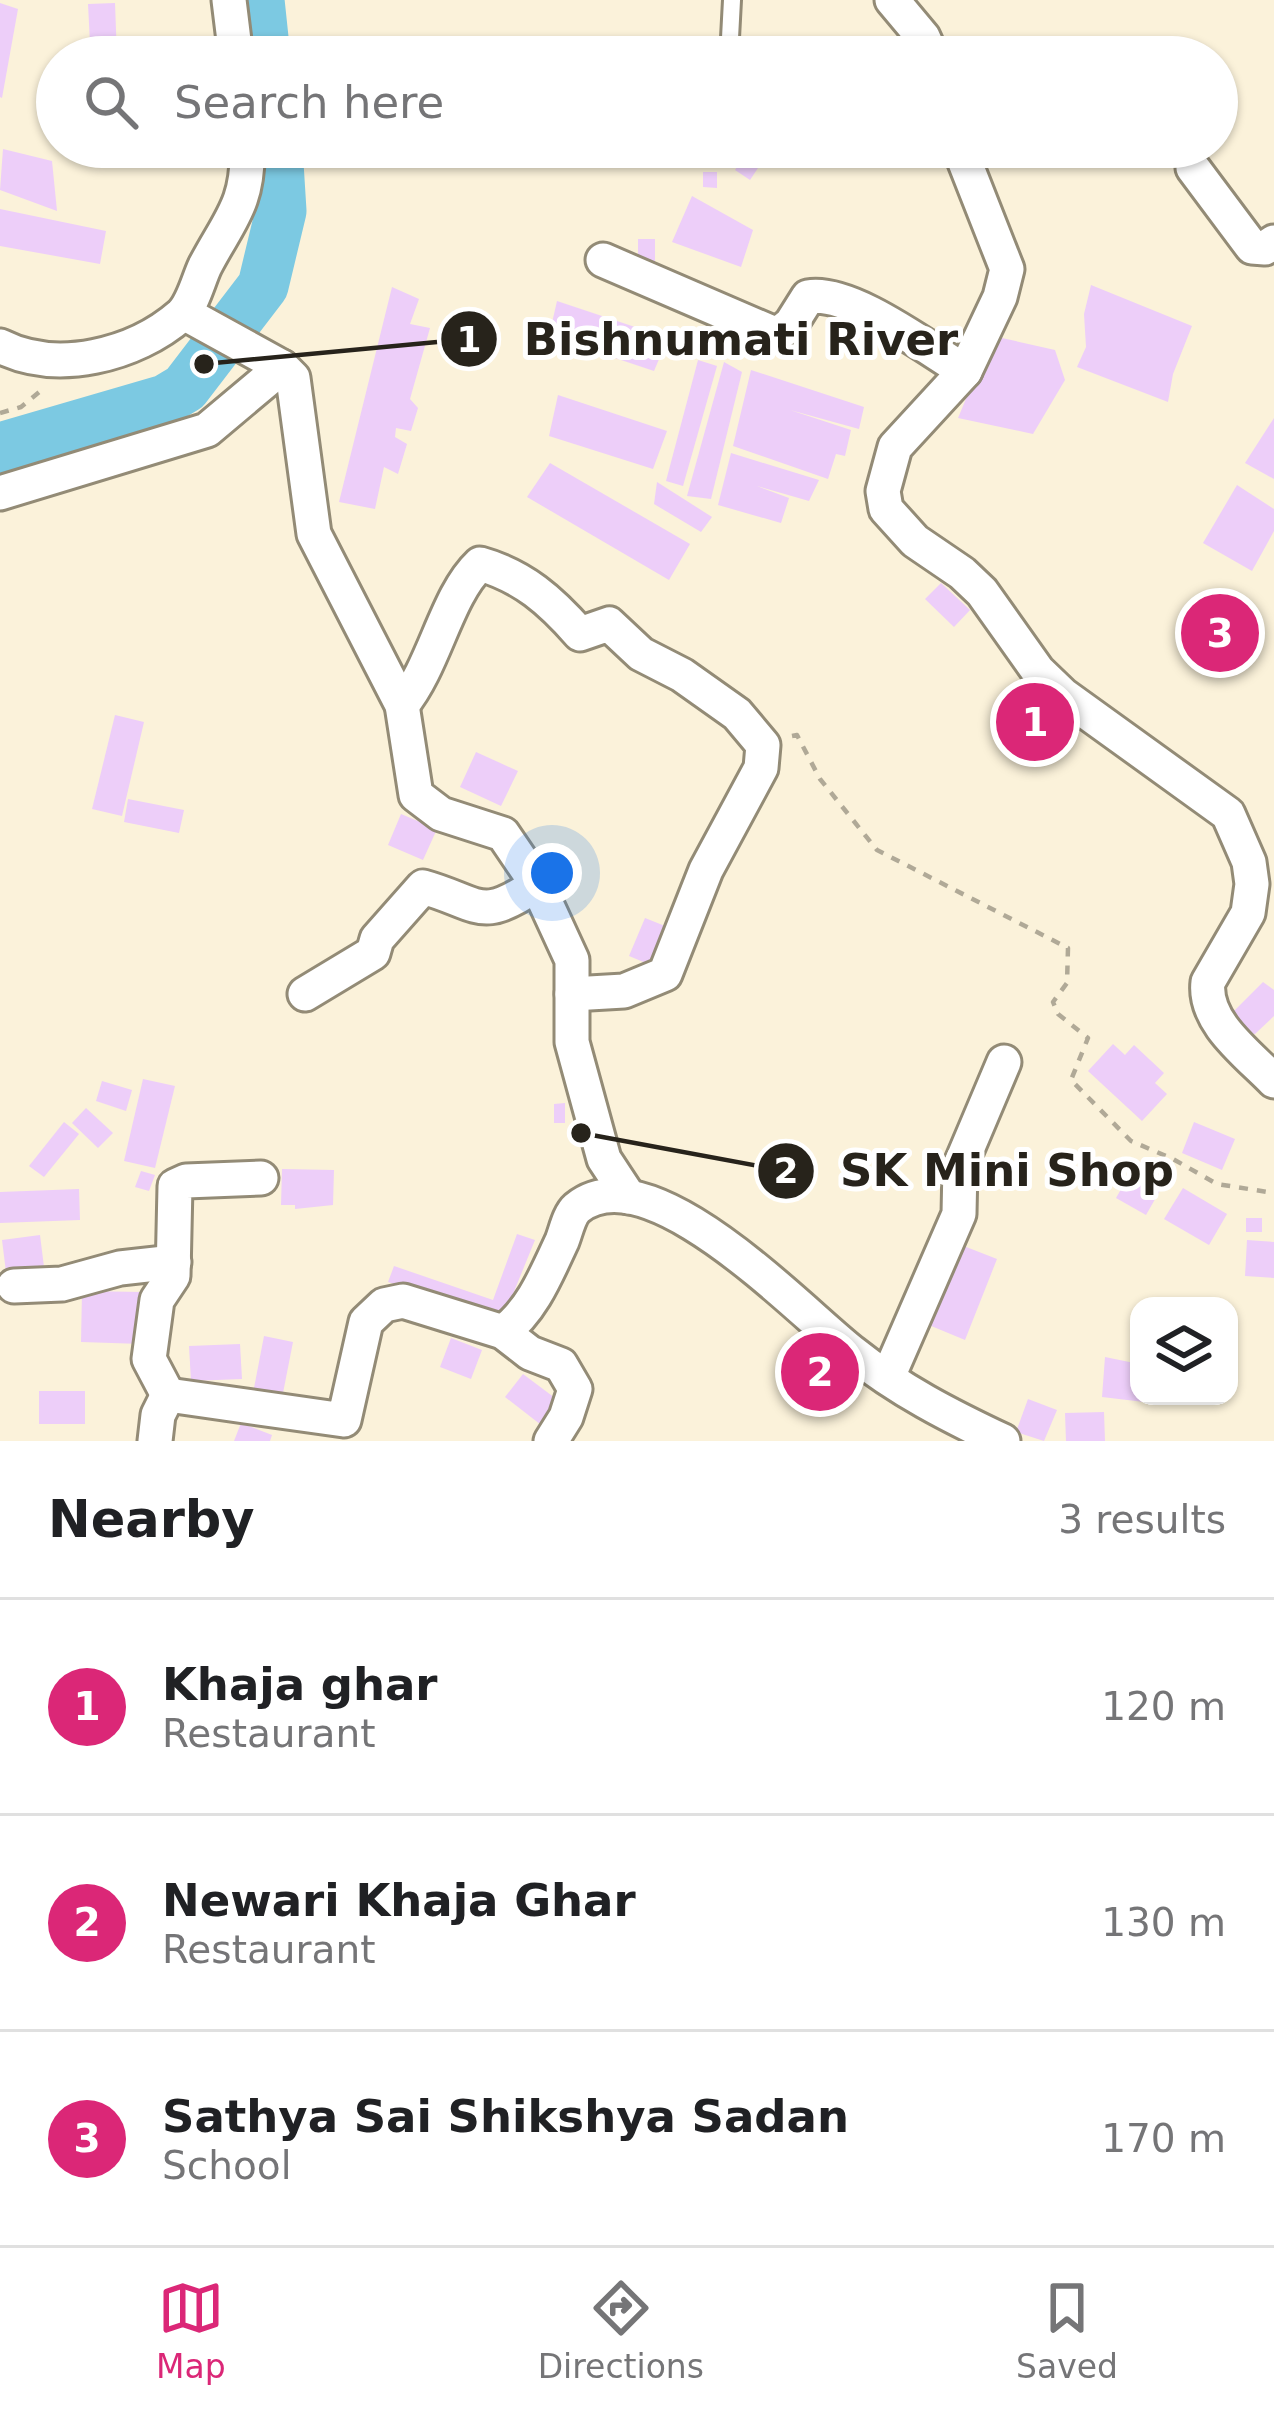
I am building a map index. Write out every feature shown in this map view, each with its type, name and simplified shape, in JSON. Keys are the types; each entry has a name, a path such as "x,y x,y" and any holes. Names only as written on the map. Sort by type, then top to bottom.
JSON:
{"street":[{"path":"230,0 234,36"},
{"path":"892,0 922,36"},
{"path":"0,346 14,353 80,360 124,350 184,313 205,266 235,219 245,168"},
{"path":"967,168 1007,269 1000,297 965,371 895,447 883,491 886,509 915,541 982,592 1038,671 1063,695 1228,814 1249,862 1252,884 1247,913 1208,982 1207,993 1210,1007 1229,1034 1274,1081"},
{"path":"1192,168 1252,247 1265,248 1274,242"},
{"path":"604,260 778,335 808,297 819,295 878,318 965,371"},
{"path":"184,313 293,378 314,534 402,705 416,795 441,814 503,834 537,884 572,960 572,1042 604,1159 629,1197"},
{"path":"0,494 207,430 272,362"},
{"path":"402,705 418,686 480,564 505,571 551,600 580,634 609,624 641,654 682,675 737,714 763,745 760,768 706,870 664,974 624,991 572,994"},
{"path":"304,994 373,953 376,939 423,887 471,907 508,904 537,884"},
{"path":"888,1377 959,1214 960,1166 1004,1062"},
{"path":"261,1178 186,1180 175,1186 173,1276 157,1300 149,1359 168,1394 339,1430 366,1322 384,1305 403,1301 503,1332 530,1353 560,1365 575,1389 566,1418 550,1441"},
{"path":"503,1332 522,1318 574,1210 601,1197 629,1197 677,1214 766,1275 853,1353 931,1407 1003,1441"},
{"path":"14,1286 62,1284 121,1268 174,1262"},
{"path":"155,1441 158,1415 168,1394"}],"lane":[{"path":"730,36 732,0"}],"path":[{"path":"763,745 797,735 820,779 877,850 1068,948 1067,983 1053,1002 1058,1014 1088,1038 1071,1080 1131,1141 1216,1184 1274,1193"}],"building":[{"path":"0,3 18,9 2,98 0,97"},
{"path":"115,3 116,36 90,36 88,4"},
{"path":"3,149 36,157 36,168 53,168 57,211 0,190"},
{"path":"736,168 758,168 750,180"},
{"path":"703,172 717,172 717,188 703,187"},
{"path":"692,196 753,230 741,267 672,242"},
{"path":"0,209 106,231 100,264 0,246"},
{"path":"638,239 655,239 655,263 638,264"},
{"path":"1091,285 1192,326 1173,374 1168,402 1077,367 1086,347 1084,314"},
{"path":"392,287 419,299 410,324 430,328 410,399 418,408 411,431 396,428 395,437 407,444 398,474 384,467 375,509 339,502"},
{"path":"557,301 668,338 654,371 549,336"},
{"path":"1002,338 1055,350 1065,380 1033,434 958,418 983,358"},
{"path":"698,360 717,366 683,486 666,481"},
{"path":"724,362 742,372 711,499 687,496"},
{"path":"751,370 864,407 859,429 790,410 851,430 845,456 836,454 828,479 733,446"},
{"path":"558,395 667,431 653,469 549,436"},
{"path":"1274,418 1274,479 1245,463"},
{"path":"731,453 819,480 809,501 757,486 789,498 781,523 718,505"},
{"path":"550,463 690,544 669,580 527,497"},
{"path":"657,482 712,517 701,532 654,504"},
{"path":"1237,485 1274,509 1274,531 1252,571 1203,543"},
{"path":"941,583 970,610 954,627 925,599"},
{"path":"115,715 144,722 122,816 92,809"},
{"path":"476,752 518,771 501,806 460,787"},
{"path":"128,799 184,810 179,833 124,822"},
{"path":"401,814 437,829 423,860 388,845"},
{"path":"645,918 675,930 658,968 629,956"},
{"path":"1263,982 1274,990 1274,1016 1255,1034 1243,1032 1228,1017"},
{"path":"1113,1044 1125,1055 1134,1045 1164,1073 1155,1083 1167,1094 1142,1121 1088,1071"},
{"path":"143,1079 175,1086 155,1168 124,1161"},
{"path":"102,1081 132,1090 126,1111 96,1101"},
{"path":"565,1103 565,1123 554,1123 554,1104"},
{"path":"86,1108 113,1133 98,1148 72,1123"},
{"path":"64,1122 79,1134 44,1177 29,1166"},
{"path":"1194,1122 1235,1139 1222,1170 1182,1153"},
{"path":"282,1169 334,1170 333,1205 295,1209 295,1205 281,1205"},
{"path":"1132,1170 1162,1187 1146,1215 1116,1198"},
{"path":"141,1171 155,1175 149,1191 135,1187"},
{"path":"1183,1188 1227,1214 1209,1245 1164,1219"},
{"path":"79,1189 80,1220 0,1223 0,1192"},
{"path":"1246,1218 1262,1218 1262,1232 1246,1232"},
{"path":"517,1234 535,1240 502,1321 388,1282 394,1266 493,1300"},
{"path":"40,1235 45,1275 7,1280 2,1240"},
{"path":"1247,1240 1274,1242 1274,1278 1245,1276"},
{"path":"956,1243 997,1259 965,1340 924,1323"},
{"path":"82,1291 143,1292 142,1344 81,1342"},
{"path":"264,1336 293,1342 283,1393 254,1388"},
{"path":"451,1338 482,1350 471,1379 440,1367"},
{"path":"240,1344 242,1379 191,1381 189,1346"},
{"path":"816,1351 846,1379 819,1407 790,1379"},
{"path":"1105,1357 1130,1362 1130,1400 1102,1397"},
{"path":"523,1374 563,1404 545,1428 505,1397"},
{"path":"39,1391 85,1391 85,1424 39,1424"},
{"path":"1028,1399 1057,1410 1044,1441 1016,1432"},
{"path":"1104,1412 1105,1441 1066,1441 1065,1413"},
{"path":"241,1423 272,1435 270,1441 234,1441"}],"waterway":[{"path":"259,0 263,36"},
{"path":"0,448 165,400 185,388 263,286 281,211 278,168"}],"place":[{"name":"Bishnumati River","path":"204,364"},
{"name":"Sathya Sai Shikshya Sadan","path":"1220,633"},
{"name":"Khaja ghar","path":"1035,722"},
{"name":"SK Mini Shop","path":"581,1133"},
{"name":"Newari Khaja Ghar","path":"820,1372"}]}
